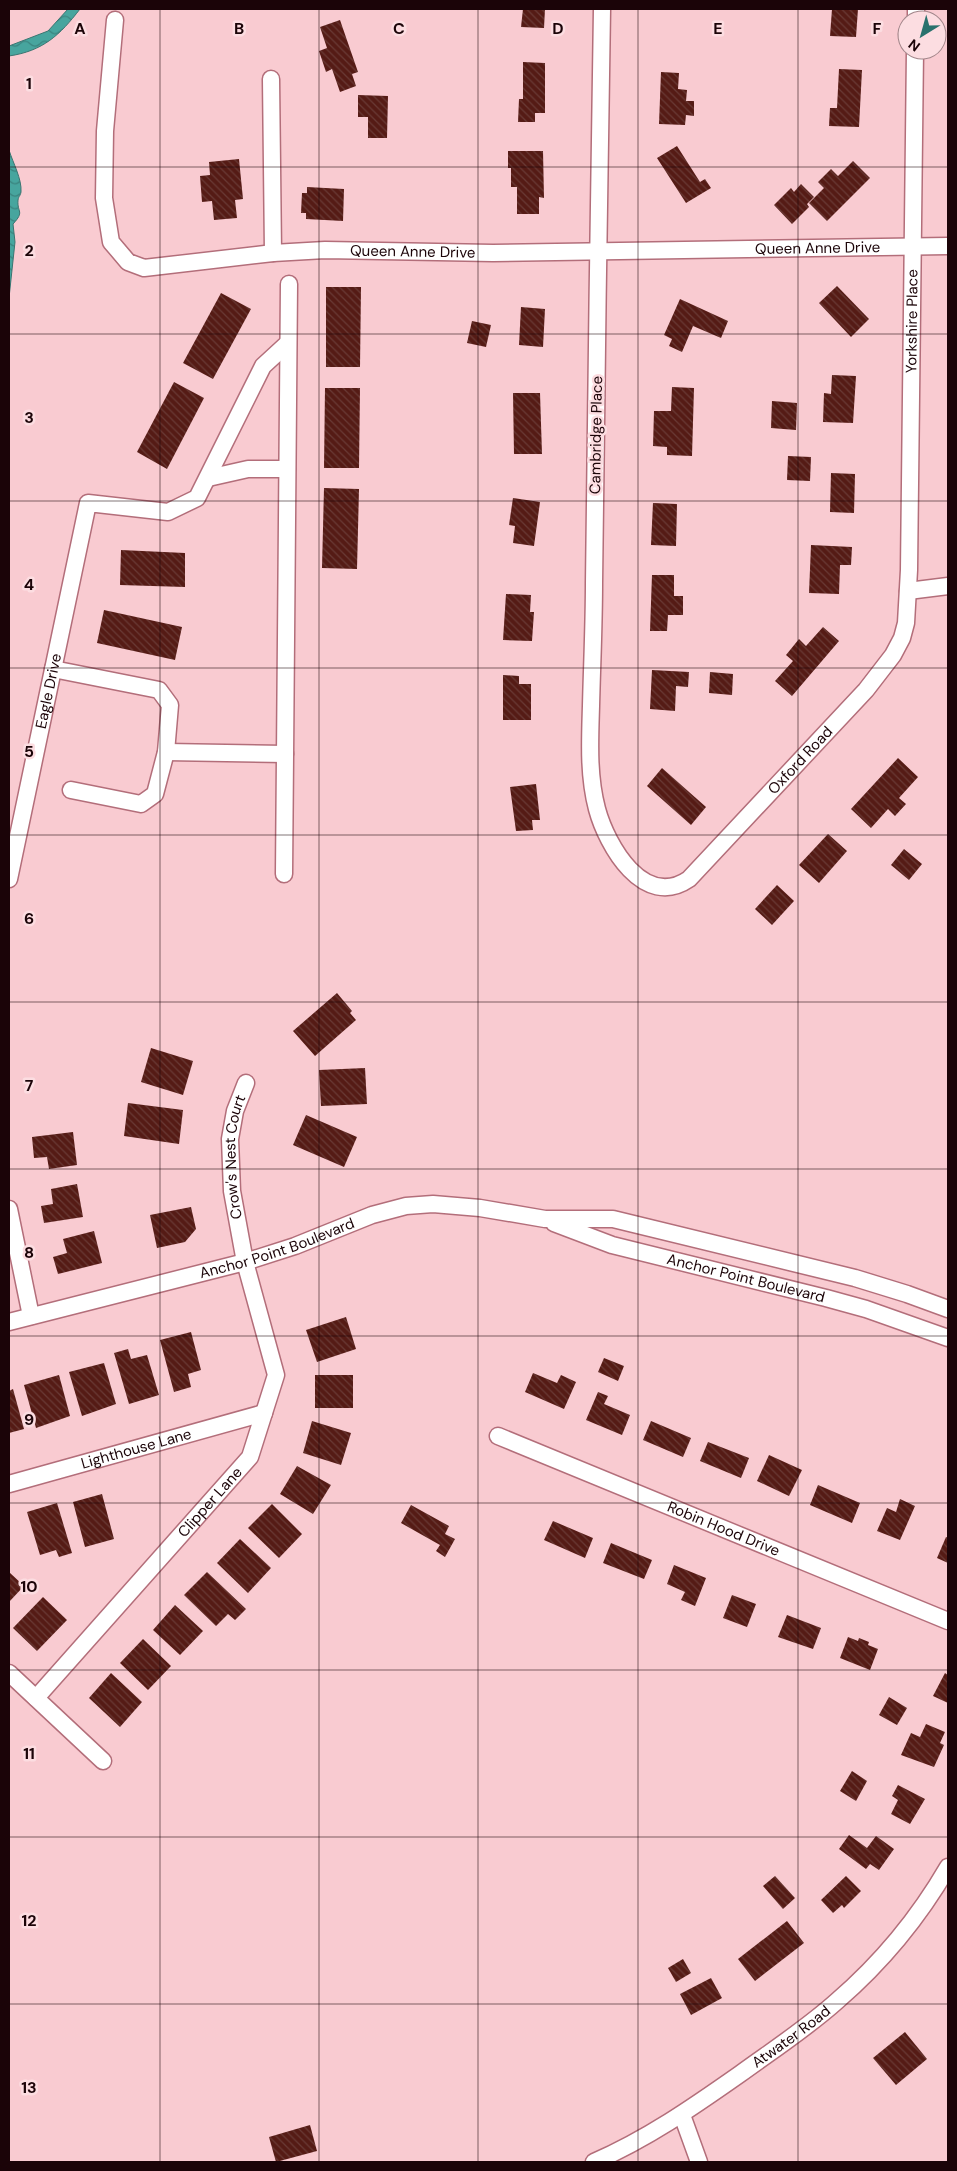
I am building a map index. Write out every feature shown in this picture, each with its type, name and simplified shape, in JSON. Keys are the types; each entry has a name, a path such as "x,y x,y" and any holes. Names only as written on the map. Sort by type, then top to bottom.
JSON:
{"street":[{"name":"Cambridge Place","path":"602,9 594,605 590,757 597,809 604,829 618,855"},
{"name":"Queen Anne Drive","path":"115,20 105,131 104,198 111,242 128,262 144,268 273,253 325,250 493,253 948,246"},
{"name":"Yorkshire Place","path":"908,591 915,60"},
{"path":"271,79 273,253"},
{"path":"284,874 289,284"},
{"path":"208,478 263,366 288,343"},
{"path":"208,478 248,469 287,469"},
{"name":"Eagle Drive","path":"9,879 88,503 168,512 197,498 208,478"},
{"path":"908,591 948,586"},
{"name":"Oxford Road","path":"618,855 634,874 652,885 665,888 681,885 689,879 866,690 893,655 902,638 906,623 908,591"},
{"path":"53,669 159,690 170,704 166,752 155,794 141,804 71,790"},
{"path":"166,752 285,754"},
{"name":"Crow's Nest Court","path":"245,1262 232,1191 230,1139 235,1111 246,1082"},
{"name":"Anchor Point Boulevard","path":"9,1322 245,1262 295,1246 372,1215 406,1206 433,1204 480,1208 545,1219 613,1219 623,1221 855,1278 948,1309"},
{"path":"9,1209 30,1316"},
{"name":"Anchor Point Boulevard","path":"545,1219 612,1245 866,1309 948,1338"},
{"name":"Clipper Lane","path":"36,1698 250,1457 276,1375 245,1262"},
{"name":"Lighthouse Lane","path":"9,1484 264,1413"},
{"name":"Robin Hood Drive","path":"498,1436 948,1621"},
{"path":"9,1673 102,1761"},
{"name":"Atwater Road","path":"594,2162 627,2148 682,2115 811,2023 870,1970 920,1912 948,1867"},
{"path":"682,2115 699,2162"}],"water":[{"path":"68,9 80,9 58,34 41,46 21,54 9,56 9,46 48,31"},
{"path":"9,150 19,176 21,192 18,200 20,214 13,224 15,242 9,298"}],"building":[{"path":"523,9 545,9 544,28 521,27"},
{"path":"832,9 858,9 856,37 830,36"},
{"path":"340,20 358,72 352,74 356,86 340,92 332,69 326,72 319,51 327,48 320,27"},
{"path":"523,62 545,63 545,113 535,113 535,122 518,122 519,99 523,99"},
{"path":"839,69 862,70 859,127 829,126 830,108 837,108"},
{"path":"661,72 679,73 678,89 687,90 686,101 694,101 694,116 686,115 685,125 659,124"},
{"path":"358,95 388,96 387,138 368,138 368,117 358,117"},
{"path":"677,146 700,182 705,179 711,188 686,203 657,158"},
{"path":"508,151 543,151 544,198 539,197 539,214 517,214 517,187 511,187 511,168 508,168"},
{"path":"239,159 243,199 235,200 237,218 214,220 212,201 202,202 200,176 210,175 209,162"},
{"path":"853,161 870,178 827,221 809,203 824,188 818,182 831,169 838,176"},
{"path":"801,184 814,197 807,204 809,207 792,224 774,205 791,188 794,192"},
{"path":"307,187 344,189 343,221 306,219 306,213 301,213 302,193 307,193"},
{"path":"837,286 869,319 851,337 819,303"},
{"path":"326,287 361,287 360,367 326,367"},
{"path":"221,293 251,309 213,379 183,363"},
{"path":"680,299 728,321 721,338 693,326 682,352 669,346 672,339 664,335"},
{"path":"521,307 545,309 543,347 519,345"},
{"path":"472,321 491,325 486,347 467,343"},
{"path":"832,375 856,376 853,423 823,422 824,393 831,394"},
{"path":"174,382 204,398 167,469 137,452"},
{"path":"672,387 694,388 692,456 667,455 667,447 653,446 654,411 671,411"},
{"path":"325,388 360,388 359,468 324,468"},
{"path":"513,393 540,393 542,454 514,454"},
{"path":"772,401 797,403 796,430 771,428"},
{"path":"788,456 811,457 810,481 787,480"},
{"path":"831,473 855,474 854,513 830,512"},
{"path":"324,488 359,489 357,569 322,568"},
{"path":"513,498 540,502 534,546 513,543 515,526 509,525"},
{"path":"653,503 677,504 676,546 651,545"},
{"path":"811,545 852,547 851,565 840,565 839,594 809,593"},
{"path":"121,550 185,553 185,587 120,585"},
{"path":"652,575 674,575 674,596 683,596 683,615 668,615 667,631 650,631"},
{"path":"506,594 531,595 530,612 534,612 532,641 503,640"},
{"path":"104,610 182,627 175,660 97,643"},
{"path":"823,627 839,641 792,696 775,681 793,661 786,655 799,639 806,646"},
{"path":"652,670 689,672 688,687 676,686 675,711 650,709"},
{"path":"710,672 733,674 732,695 709,693"},
{"path":"503,675 519,676 519,684 531,684 531,720 503,720"},
{"path":"898,758 918,777 899,798 906,804 895,816 888,809 871,828 851,809"},
{"path":"662,768 706,807 691,825 647,786"},
{"path":"536,784 540,820 532,820 533,830 516,831 510,787"},
{"path":"828,834 847,851 819,883 799,865"},
{"path":"904,849 922,864 909,880 891,865"},
{"path":"777,885 794,901 772,925 755,909"},
{"path":"337,993 352,1011 350,1013 356,1020 315,1056 293,1031"},
{"path":"151,1048 193,1061 183,1095 141,1082"},
{"path":"365,1068 367,1104 321,1106 319,1070"},
{"path":"128,1103 183,1110 179,1144 124,1136"},
{"path":"306,1115 357,1137 344,1167 293,1145"},
{"path":"73,1132 77,1165 49,1169 47,1157 34,1158 32,1137"},
{"path":"77,1184 83,1217 44,1223 41,1206 53,1204 51,1189"},
{"path":"191,1207 196,1229 185,1242 157,1248 150,1215"},
{"path":"94,1231 102,1263 58,1274 53,1257 67,1253 63,1239"},
{"path":"346,1317 356,1349 317,1362 306,1330"},
{"path":"191,1332 201,1370 188,1374 191,1387 174,1392 160,1340"},
{"path":"128,1349 131,1359 147,1355 159,1395 129,1404 114,1353"},
{"path":"604,1358 624,1366 618,1381 598,1372"},
{"path":"104,1363 116,1404 82,1416 69,1372"},
{"path":"533,1373 557,1383 561,1375 576,1382 564,1409 525,1392"},
{"path":"59,1375 70,1416 36,1428 24,1385"},
{"path":"315,1375 353,1375 353,1408 315,1408"},
{"path":"13,1389 24,1429 9,1433 9,1391"},
{"path":"598,1392 608,1396 604,1404 630,1415 622,1435 586,1420"},
{"path":"312,1421 351,1433 341,1465 303,1453"},
{"path":"651,1421 691,1438 683,1457 643,1440"},
{"path":"708,1442 749,1458 741,1478 700,1461"},
{"path":"769,1455 802,1470 789,1496 757,1481"},
{"path":"297,1466 331,1485 313,1514 280,1494"},
{"path":"818,1485 860,1503 852,1523 810,1505"},
{"path":"102,1494 114,1539 85,1547 73,1502"},
{"path":"900,1499 915,1506 900,1540 877,1531 887,1508 896,1512"},
{"path":"57,1503 72,1553 59,1557 56,1550 40,1555 27,1512"},
{"path":"272,1504 302,1534 279,1558 248,1528"},
{"path":"411,1505 449,1526 445,1534 455,1539 445,1557 436,1551 440,1545 401,1523"},
{"path":"553,1521 593,1538 585,1558 544,1540"},
{"path":"946,1537 948,1538 948,1563 937,1558"},
{"path":"240,1539 271,1568 248,1593 217,1563"},
{"path":"611,1543 652,1560 644,1579 603,1563"},
{"path":"674,1565 706,1578 695,1606 681,1600 685,1592 667,1584"},
{"path":"9,1572 24,1586 9,1602"},
{"path":"207,1572 246,1609 235,1620 228,1614 216,1626 184,1595"},
{"path":"732,1595 756,1604 747,1627 723,1618"},
{"path":"43,1597 67,1620 37,1651 13,1628"},
{"path":"175,1605 203,1631 180,1655 153,1630"},
{"path":"787,1615 821,1628 813,1649 778,1637"},
{"path":"848,1637 858,1641 859,1638 869,1642 868,1645 878,1649 870,1670 840,1658"},
{"path":"143,1639 171,1666 148,1690 120,1663"},
{"path":"111,1673 142,1702 120,1727 89,1698"},
{"path":"945,1673 948,1675 948,1703 933,1696"},
{"path":"889,1697 907,1708 897,1725 879,1715"},
{"path":"926,1724 945,1732 940,1743 944,1745 934,1767 901,1755 911,1733 920,1737"},
{"path":"852,1771 867,1781 856,1801 840,1791"},
{"path":"898,1785 925,1799 910,1824 891,1814 898,1800 892,1796"},
{"path":"849,1835 867,1848 876,1836 894,1849 879,1870 870,1864 866,1869 839,1849"},
{"path":"775,1876 795,1898 783,1909 763,1886"},
{"path":"846,1876 861,1891 844,1908 842,1905 833,1913 821,1900"},
{"path":"787,1921 804,1943 755,1981 738,1959"},
{"path":"683,1959 691,1973 676,1982 668,1968"},
{"path":"711,1978 722,1998 691,2015 680,1994"},
{"path":"905,2032 927,2059 896,2085 873,2058"},
{"path":"310,2125 317,2151 276,2162 269,2137"}]}
